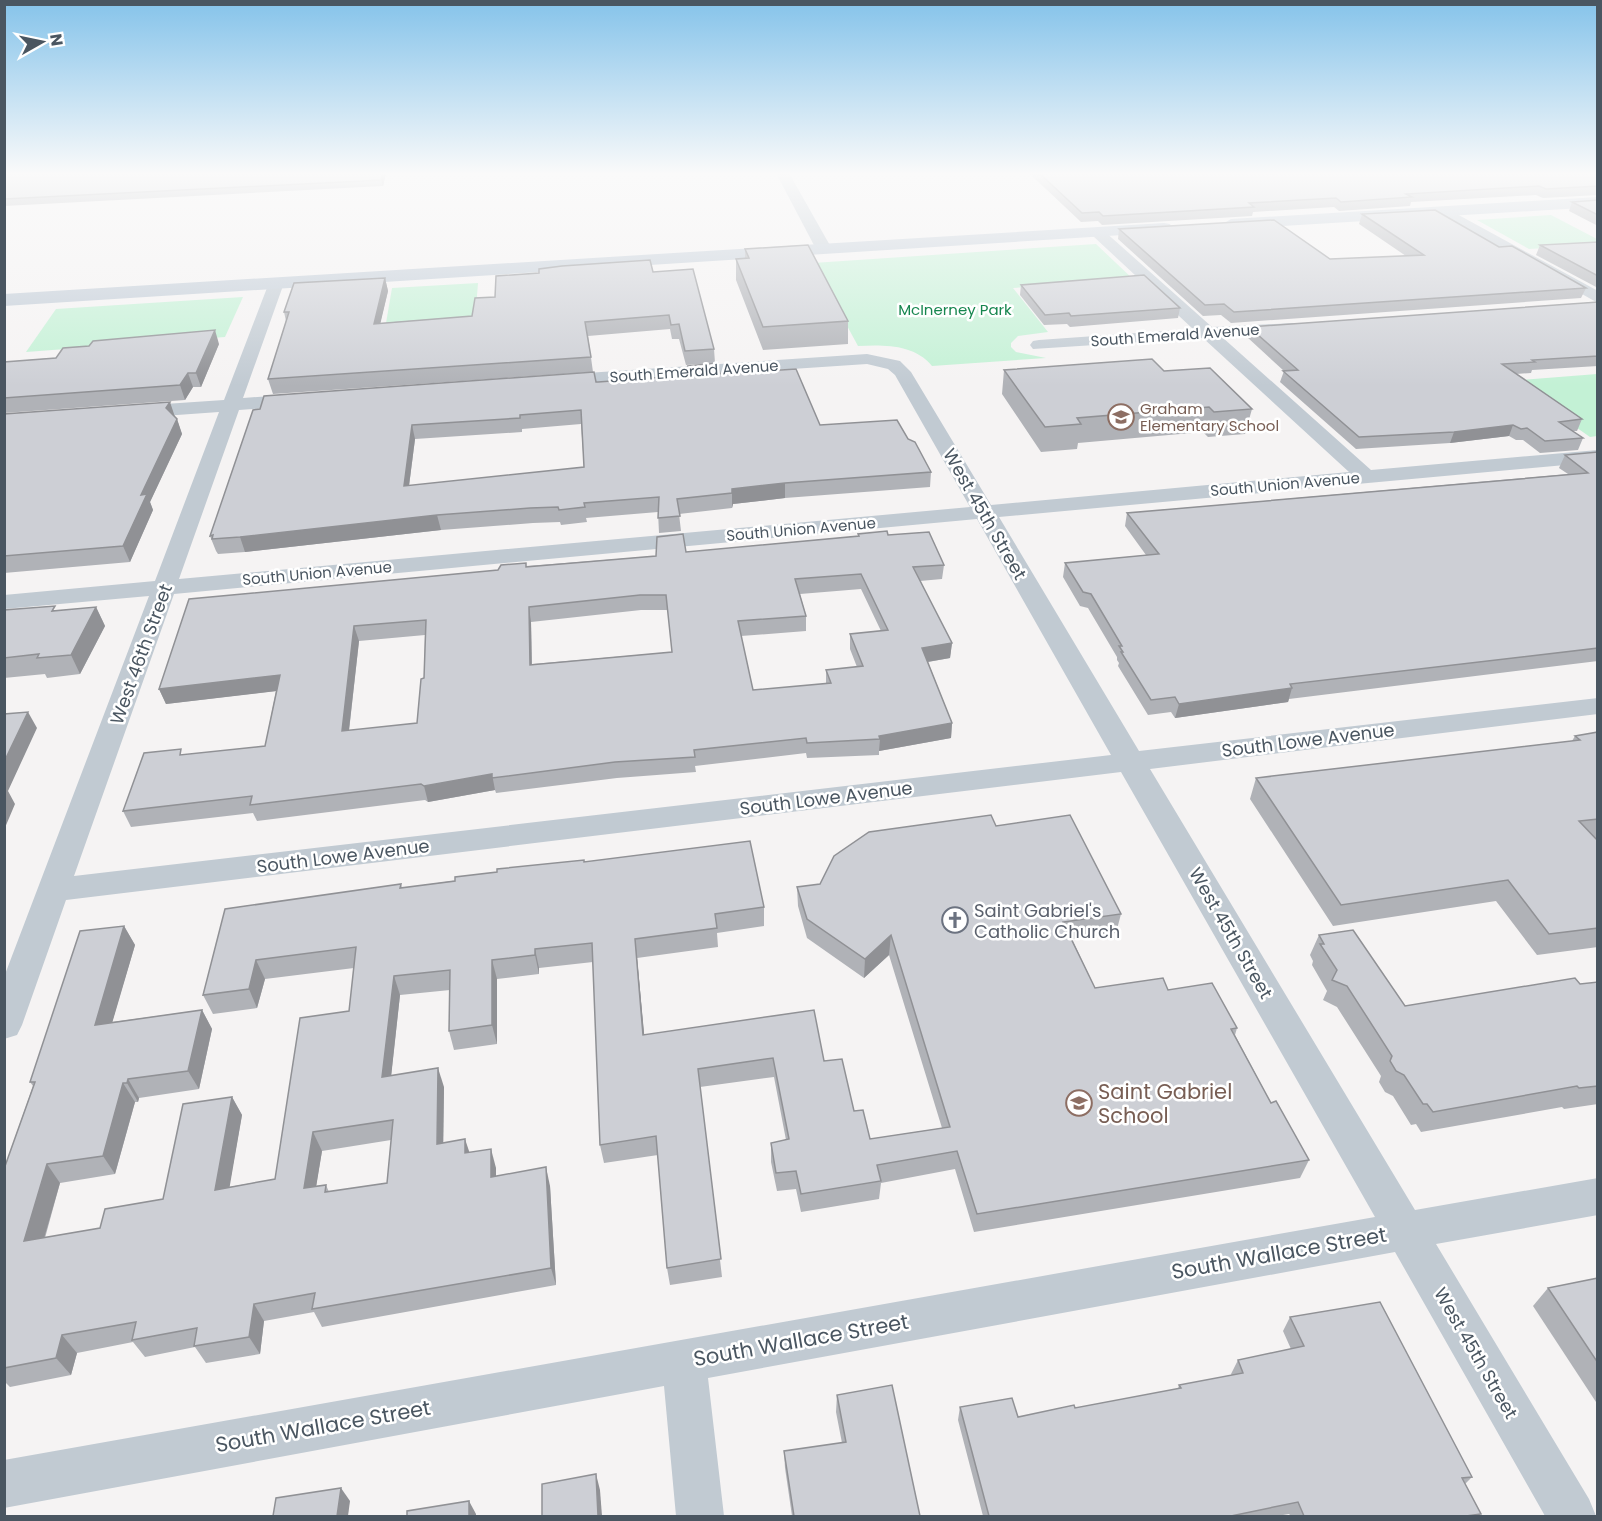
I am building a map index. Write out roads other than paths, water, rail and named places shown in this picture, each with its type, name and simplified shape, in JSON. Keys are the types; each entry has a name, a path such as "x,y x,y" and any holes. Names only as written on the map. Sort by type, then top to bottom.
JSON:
{"main road":[{"path":"4,300 905,244"}],"street":[{"path":"821,244 824,249"},
{"path":"1111,244 1366,477"},
{"path":"1502,244 1598,298"},
{"name":"West 46th Street","path":"4,1025 276,283"},
{"path":"1576,305 1598,304"},
{"name":"South Emerald Avenue","path":"1040,345 1303,326"},
{"name":"South Emerald Avenue","path":"542,382 848,360 880,361"},
{"name":"West 45th Street","path":"880,361 894,365 902,372 1572,1516"},
{"path":"120,413 316,399"},
{"name":"South Union Avenue","path":"4,602 1598,456"},
{"name":"South Lowe Avenue","path":"54,890 1598,706"},
{"name":"South Wallace Street","path":"4,1484 1598,1196"},
{"path":"684,1361 700,1516"}],"place":[{"name":"Graham Elementary School","path":"1121,417"},
{"name":"Saint Gabriel's Catholic Church","path":"955,920"},
{"name":"Saint Gabriel School","path":"1079,1103"}],"park label":[{"name":"McInerney Park","path":"955,309"}]}
